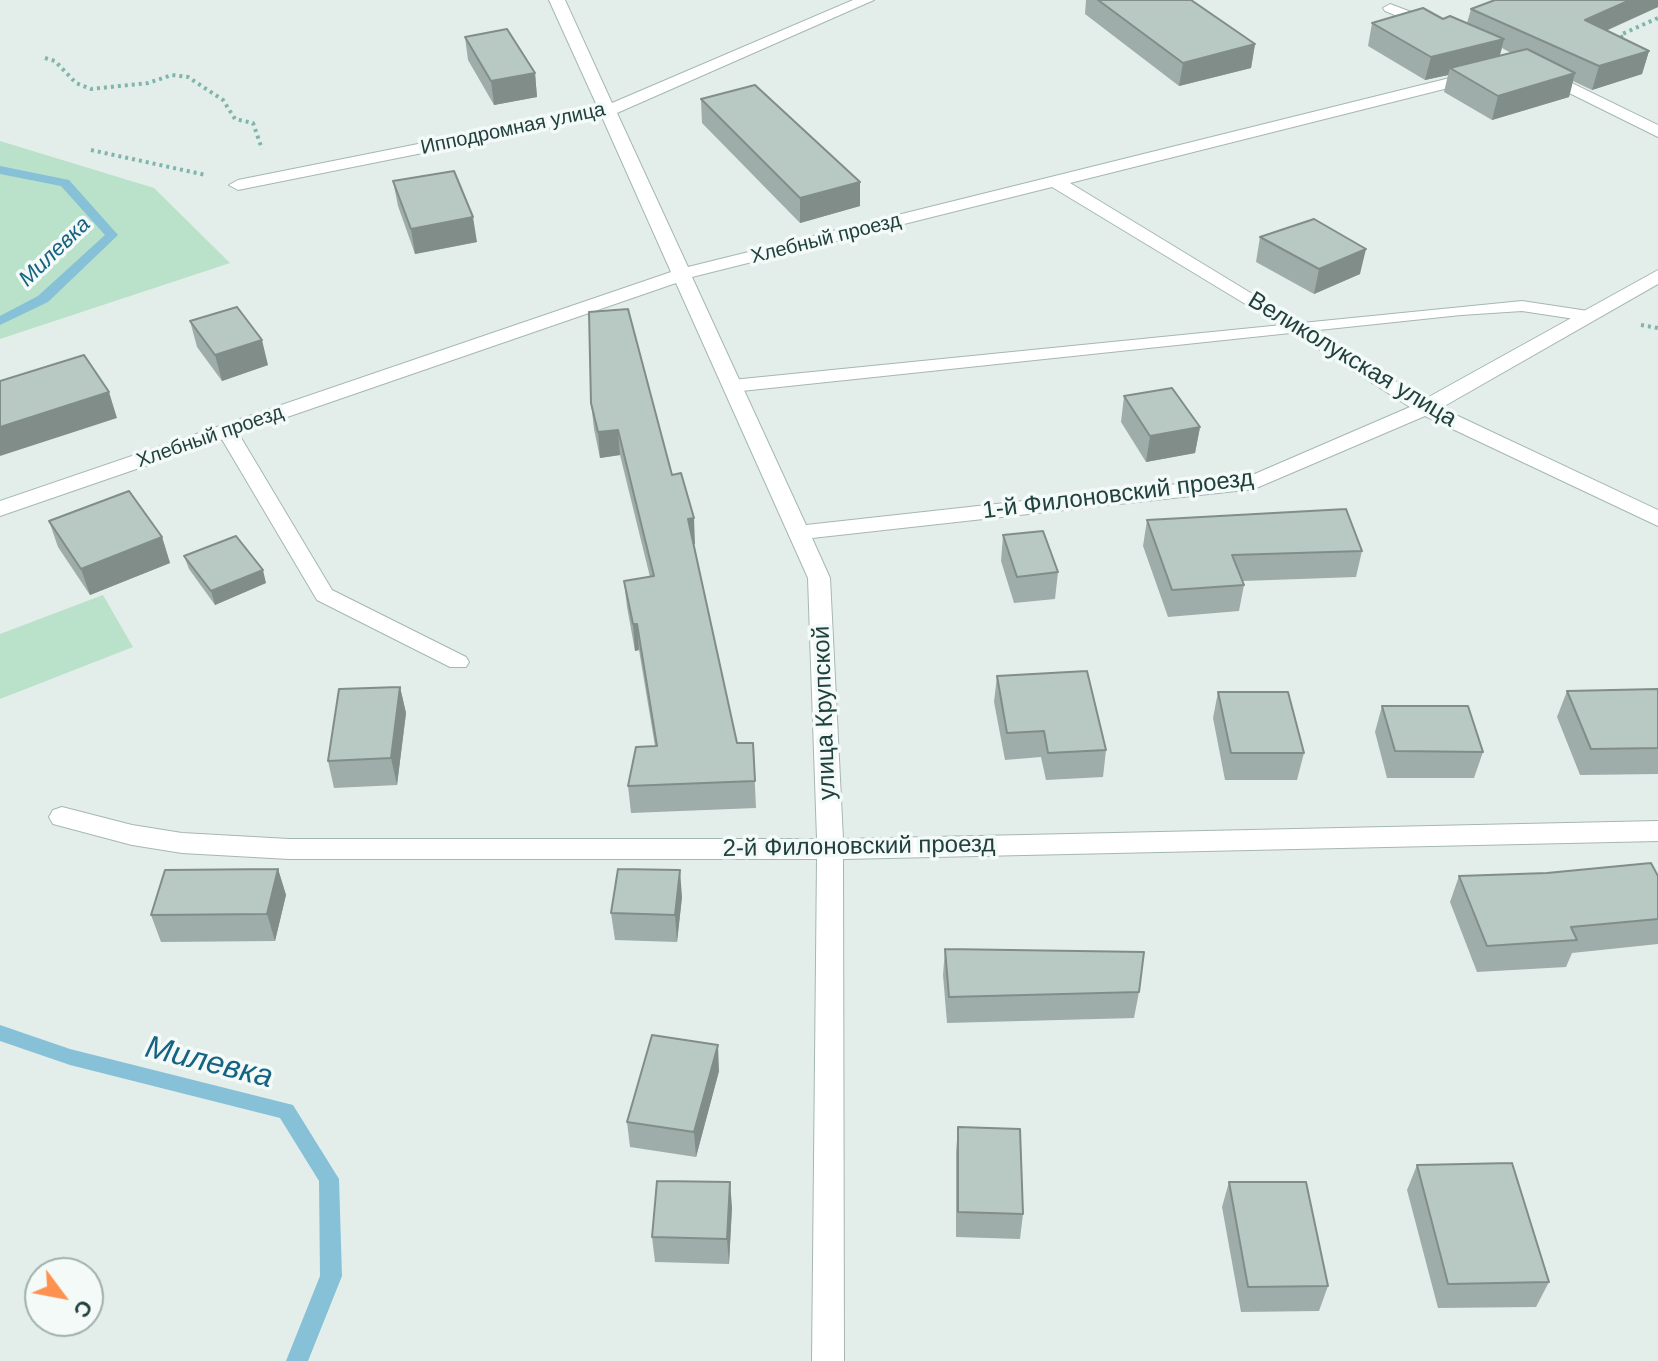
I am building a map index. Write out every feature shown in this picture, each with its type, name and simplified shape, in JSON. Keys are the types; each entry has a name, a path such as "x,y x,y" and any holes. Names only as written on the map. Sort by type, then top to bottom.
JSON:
{"street":[{"name":"улица Крупской","path":"557,0 819,578 830,849 828,1361"},
{"name":"Ипподромная улица","path":"238,185 607,111 866,0"},
{"path":"1523,64 1658,132"},
{"name":"Хлебный проезд","path":"0,509 683,274 1493,72"},
{"name":"Великолукская улица","path":"1056,182 1425,408 1658,519"},
{"path":"1425,408 1658,276"},
{"name":"1-й Филоновский проезд","path":"797,533 1254,482 1425,408"},
{"name":"2-й Филоновский проезд","path":"62,817 132,835 182,843 289,849 830,849 1658,831"},
{"path":"828,1361 851,1361"}],"lane":[{"path":"1390,8 1438,27"},
{"path":"732,386 1522,306 1588,316"},
{"path":"227,431 324,595 458,662"}],"path":[{"path":"1610,46 1624,40 1620,35 1658,18"},
{"path":"45,58 55,61 76,83 91,89 148,83 172,75 188,77 223,100 235,119 253,123 265,154 297,159 305,172"},
{"path":"91,150 149,161 238,185"}],"green space":[{"path":"0,141 154,188 230,263 0,339"},
{"path":"103,595 133,647 0,699 0,634"}],"building":[{"path":"1098,0 1191,0 1255,44 1183,63"},
{"path":"1495,0 1630,0 1585,20 1649,51 1599,66 1471,9"},
{"path":"1423,8 1443,19 1450,16 1504,39 1431,57 1372,23"},
{"path":"507,29 535,73 491,81 465,37"},
{"path":"1527,49 1575,73 1498,96 1450,68"},
{"path":"755,85 860,182 800,198 701,99"},
{"path":"454,171 473,217 411,229 393,181"},
{"path":"1314,219 1366,249 1319,269 1260,237"},
{"path":"237,307 262,340 215,355 190,321"},
{"path":"628,309 672,475 681,473 694,518 688,519 737,743 753,743 755,781 628,786 636,747 657,746 637,624 633,624 624,581 654,576 618,430 598,432 591,403 589,312"},
{"path":"84,355 109,392 0,427 0,381"},
{"path":"1172,388 1200,427 1150,436 1124,396"},
{"path":"129,491 162,537 81,569 49,521"},
{"path":"1346,509 1362,551 1232,555 1244,585 1172,590 1147,520"},
{"path":"1043,531 1058,572 1017,577 1003,535"},
{"path":"236,536 263,570 211,591 184,556"},
{"path":"1087,671 1106,750 1048,753 1044,731 1007,733 997,676"},
{"path":"400,687 391,758 328,761 339,689"},
{"path":"1658,689 1658,748 1591,749 1567,691"},
{"path":"1218,692 1288,692 1304,753 1231,753"},
{"path":"1382,706 1468,706 1483,752 1395,751"},
{"path":"1651,863 1658,876 1658,919 1571,927 1577,940 1487,946 1459,876 1547,873"},
{"path":"278,869 267,914 151,915 165,870"},
{"path":"618,869 680,870 675,915 611,913"},
{"path":"945,949 1144,952 1139,992 949,997"},
{"path":"652,1035 718,1045 694,1132 627,1122"},
{"path":"958,1127 1020,1129 1023,1214 958,1212"},
{"path":"1512,1163 1549,1282 1448,1284 1417,1165"},
{"path":"657,1181 730,1182 727,1239 652,1237"},
{"path":"1229,1182 1306,1182 1328,1286 1248,1287"}],"waterway":[{"name":"Милевка","path":"0,170 65,183 112,235 43,299 0,321"},
{"name":"Милевка","path":"0,1033 70,1057 286,1111 329,1179 331,1276 297,1361"}]}
